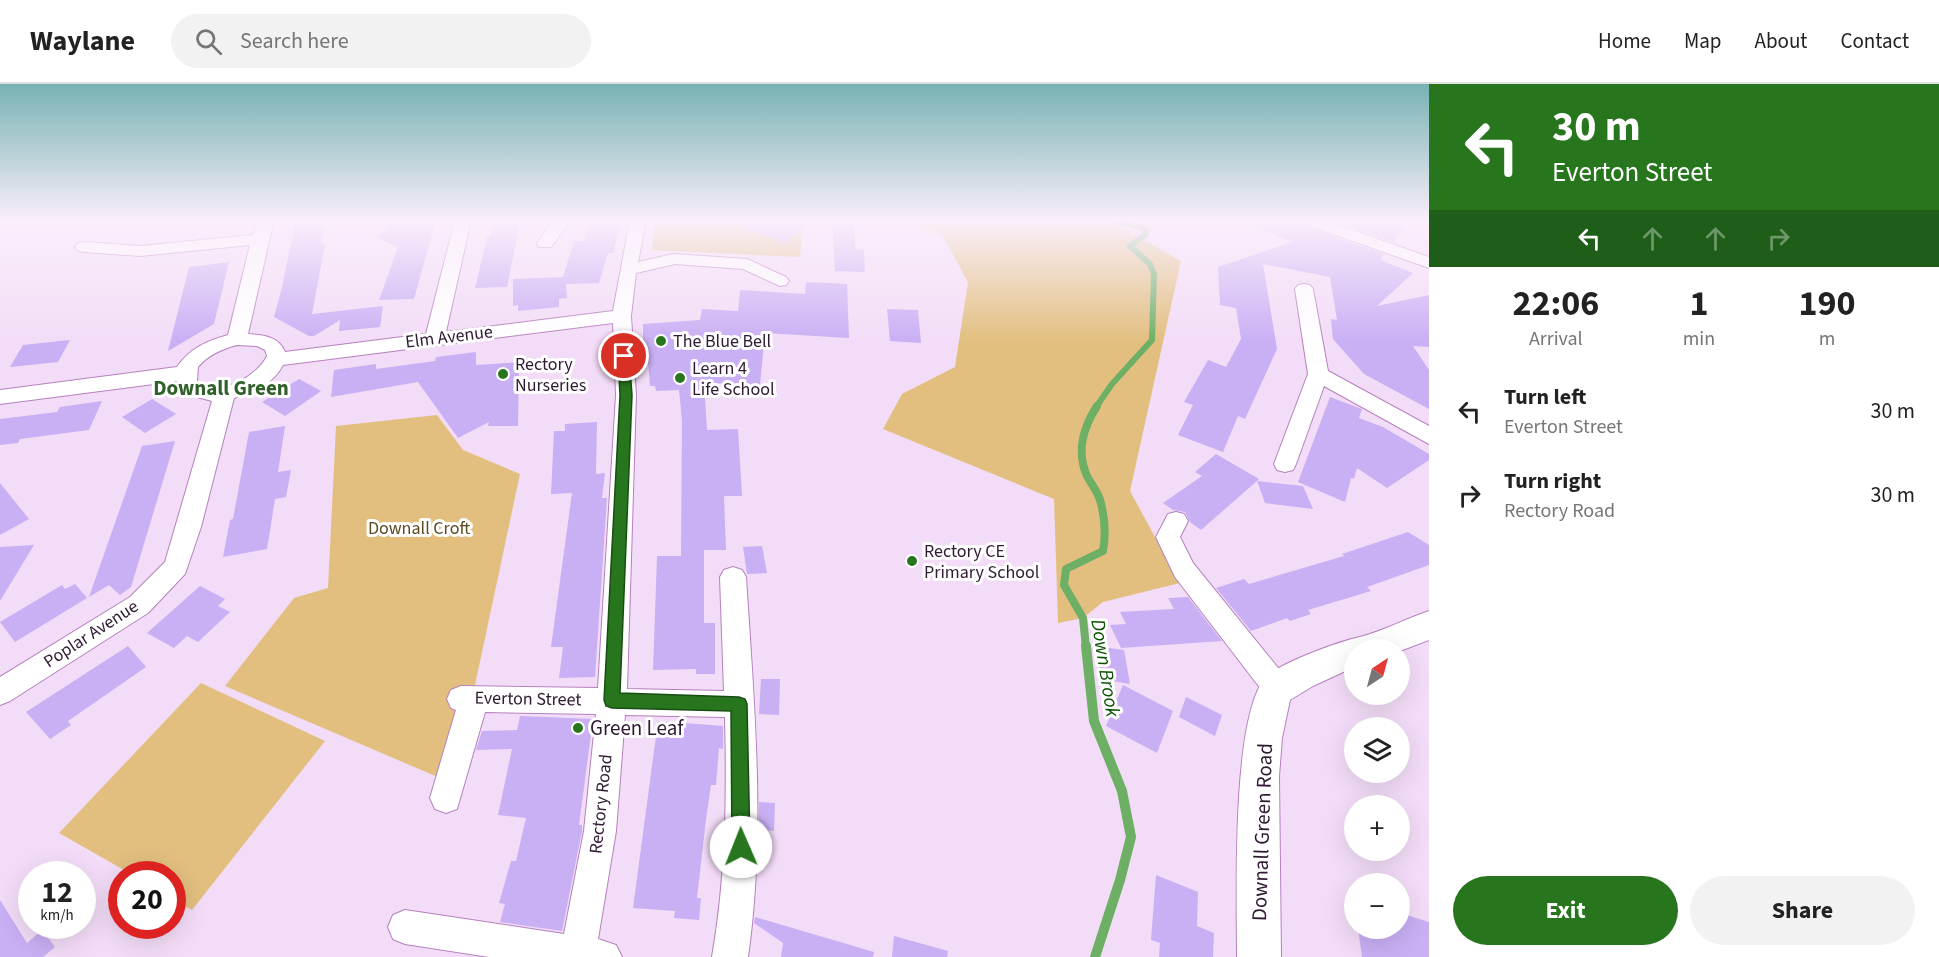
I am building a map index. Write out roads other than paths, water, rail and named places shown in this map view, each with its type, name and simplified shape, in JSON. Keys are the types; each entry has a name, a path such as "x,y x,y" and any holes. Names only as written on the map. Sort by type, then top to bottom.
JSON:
{"main road":[{"path":"1392,639 1429,625"},
{"path":"1273,698 1323,664 1344,656"},
{"name":"Downall Green Road","path":"1259,957 1259,836 1263,742 1273,698"}],"street":[{"path":"237,339 255,261"},
{"path":"435,339 453,261"},
{"name":"Rectory Road","path":"587,955 612,700 626,395 619,356 630,261"},
{"path":"628,269 652,266 680,268 747,264 780,281"},
{"path":"1285,464 1318,374 1304,289"},
{"name":"Elm Avenue","path":"277,359 622,316"},
{"path":"237,339 262,340 271,345 276,351 277,359 273,368 254,384 225,393 210,394 189,388 184,373 188,364 202,352 237,339"},
{"path":"0,397 184,373"},
{"path":"1318,374 1429,436"},
{"name":"Poplar Avenue","path":"0,692 139,605 176,567 225,393"},
{"path":"1176,521 1168,537 1184,570 1273,698"},
{"path":"730,957 738,900 741,847 739,704 733,577"},
{"name":"Everton Street","path":"446,798 467,699 739,704"},
{"path":"405,927 587,955"}],"waterway":[{"name":"Down Brook","path":"1096,407 1112,384 1152,340 1154,274 1146,261"},
{"name":"Down Brook","path":"1086,648 1083,618 1064,585 1066,569 1103,551 1105,532 1102,506 1087,476 1082,458 1085,431 1097,406"},
{"name":"Down Brook","path":"1086,646 1094,721 1122,791 1131,837 1120,880 1095,957"}],"place":[{"name":"The Blue Bell","path":"661,341"},
{"name":"Rectory Nurseries","path":"503,374"},
{"name":"Learn 4 Life School","path":"680,378"},
{"name":"Rectory CE Primary School","path":"912,561"},
{"name":"Green Leaf","path":"578,728"}],"district":[{"name":"Downall Green","path":"221,388"}],"park label":[{"name":"Downall Croft","path":"419,528"}]}
